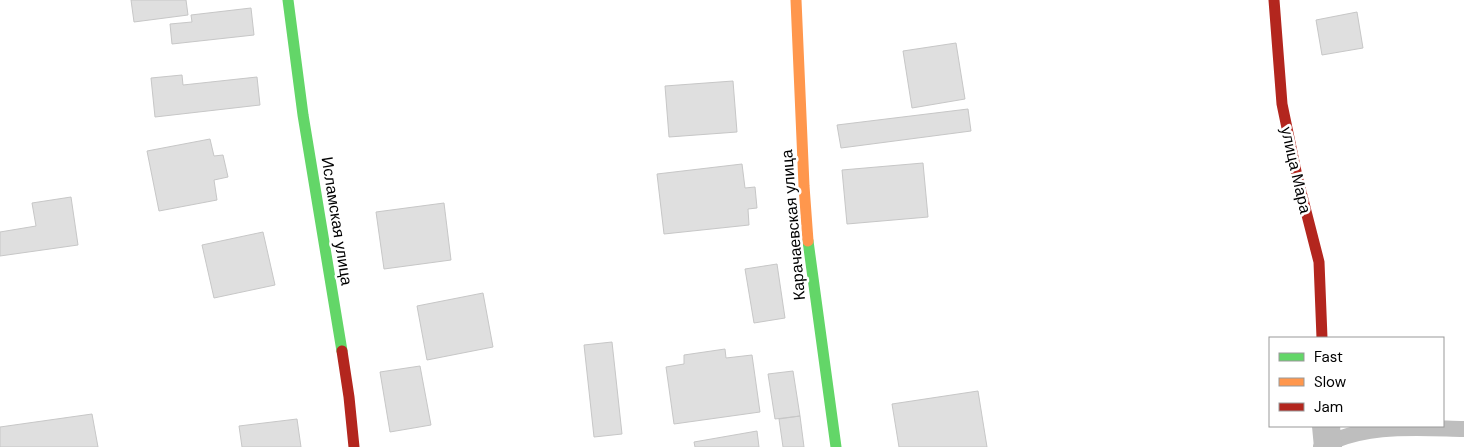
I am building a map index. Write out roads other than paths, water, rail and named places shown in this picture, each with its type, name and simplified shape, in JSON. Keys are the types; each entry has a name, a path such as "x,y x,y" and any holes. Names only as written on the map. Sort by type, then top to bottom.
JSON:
{"street":[{"name":"Исламская улица","path":"288,0 303,116 348,398 354,447"},
{"name":"Карачаевская улица","path":"796,0 804,186 809,251 836,447"},
{"name":"улица Мара","path":"1274,0 1282,104 1297,176 1319,262 1322,337"}],"lane":[{"path":"1326,441 1373,429 1464,429"}]}
